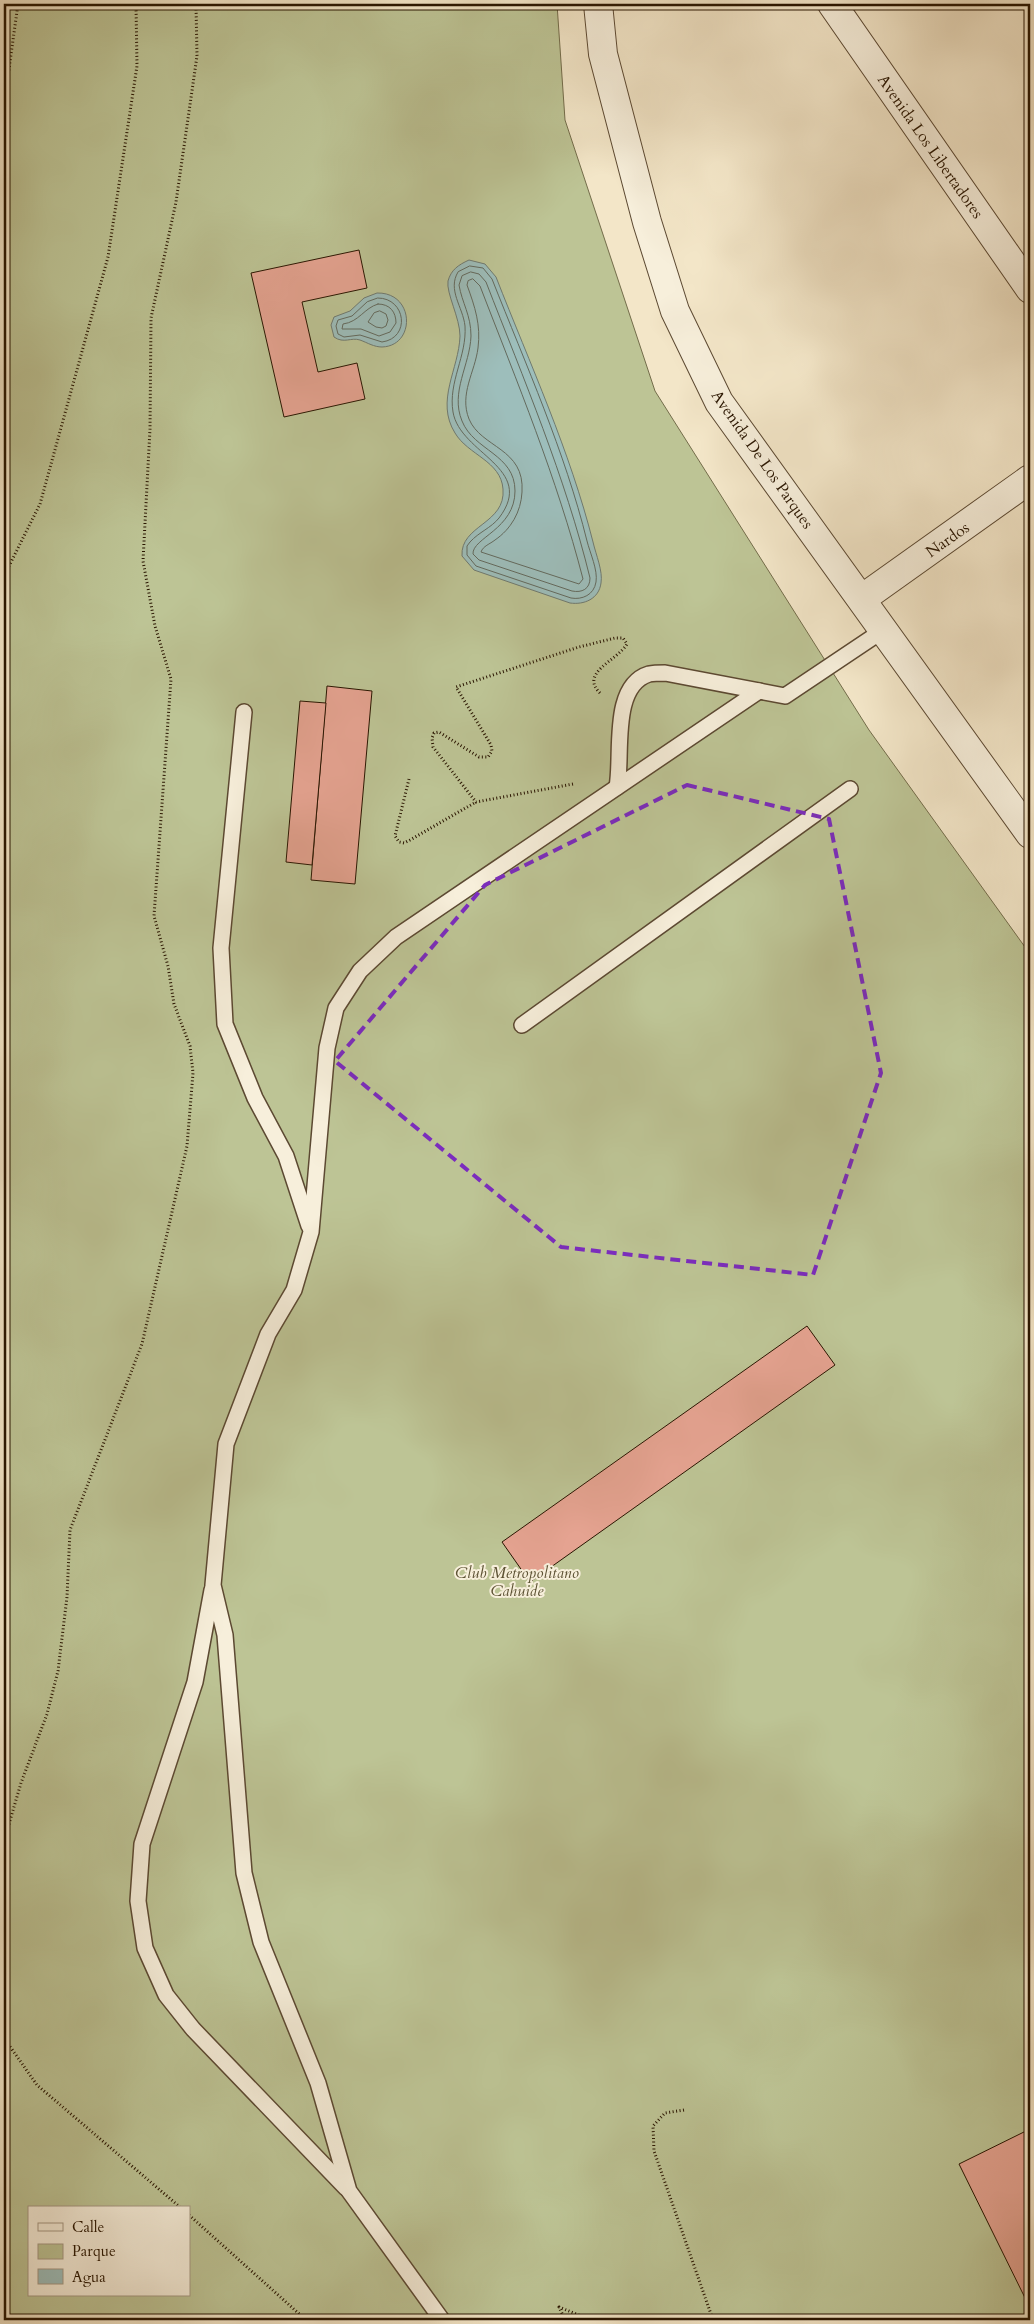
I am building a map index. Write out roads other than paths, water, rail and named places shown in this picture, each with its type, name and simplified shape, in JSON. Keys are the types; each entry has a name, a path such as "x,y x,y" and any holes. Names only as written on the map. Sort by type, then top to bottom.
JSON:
{"street":[{"name":"Avenida De Los Parques","path":"598,4 603,54 647,222 676,311 719,402 863,598 1030,834"},
{"name":"Avenida Los Libertadores","path":"832,4 1030,289"},
{"name":"Nardos","path":"863,598 1030,479"}],"lane":[{"path":"617,787 620,772 621,714 625,698 634,684 648,674 665,673 784,696 885,629"},
{"path":"442,2320 349,2191 193,2029 166,1995 145,1948 138,1901 142,1844 194,1682 213,1584 226,1444 268,1334 294,1290 311,1232 327,1048 336,1008 360,971 396,937 760,691"},
{"path":"244,712 221,948 225,1024 255,1098 286,1156 311,1232"},
{"path":"522,1025 850,789"},
{"path":"213,1584 225,1635 244,1873 261,1942 318,2084 349,2191"}],"water":[{"path":"469,260 485,264 496,277 549,408 573,474 601,573 600,589 594,597 585,602 570,603 474,570 462,556 463,546 468,537 498,510 502,501 503,489 501,479 490,465 461,441 455,433 449,421 447,409 460,336 448,281 456,268"},
{"path":"377,293 390,295 399,301 404,309 405,329 401,338 393,344 382,347 357,339 341,340 334,337 331,325 334,317 350,311 364,298"}],"park label":[{"name":"Club Metropolitano Cahuide","path":"517,1581"}]}
